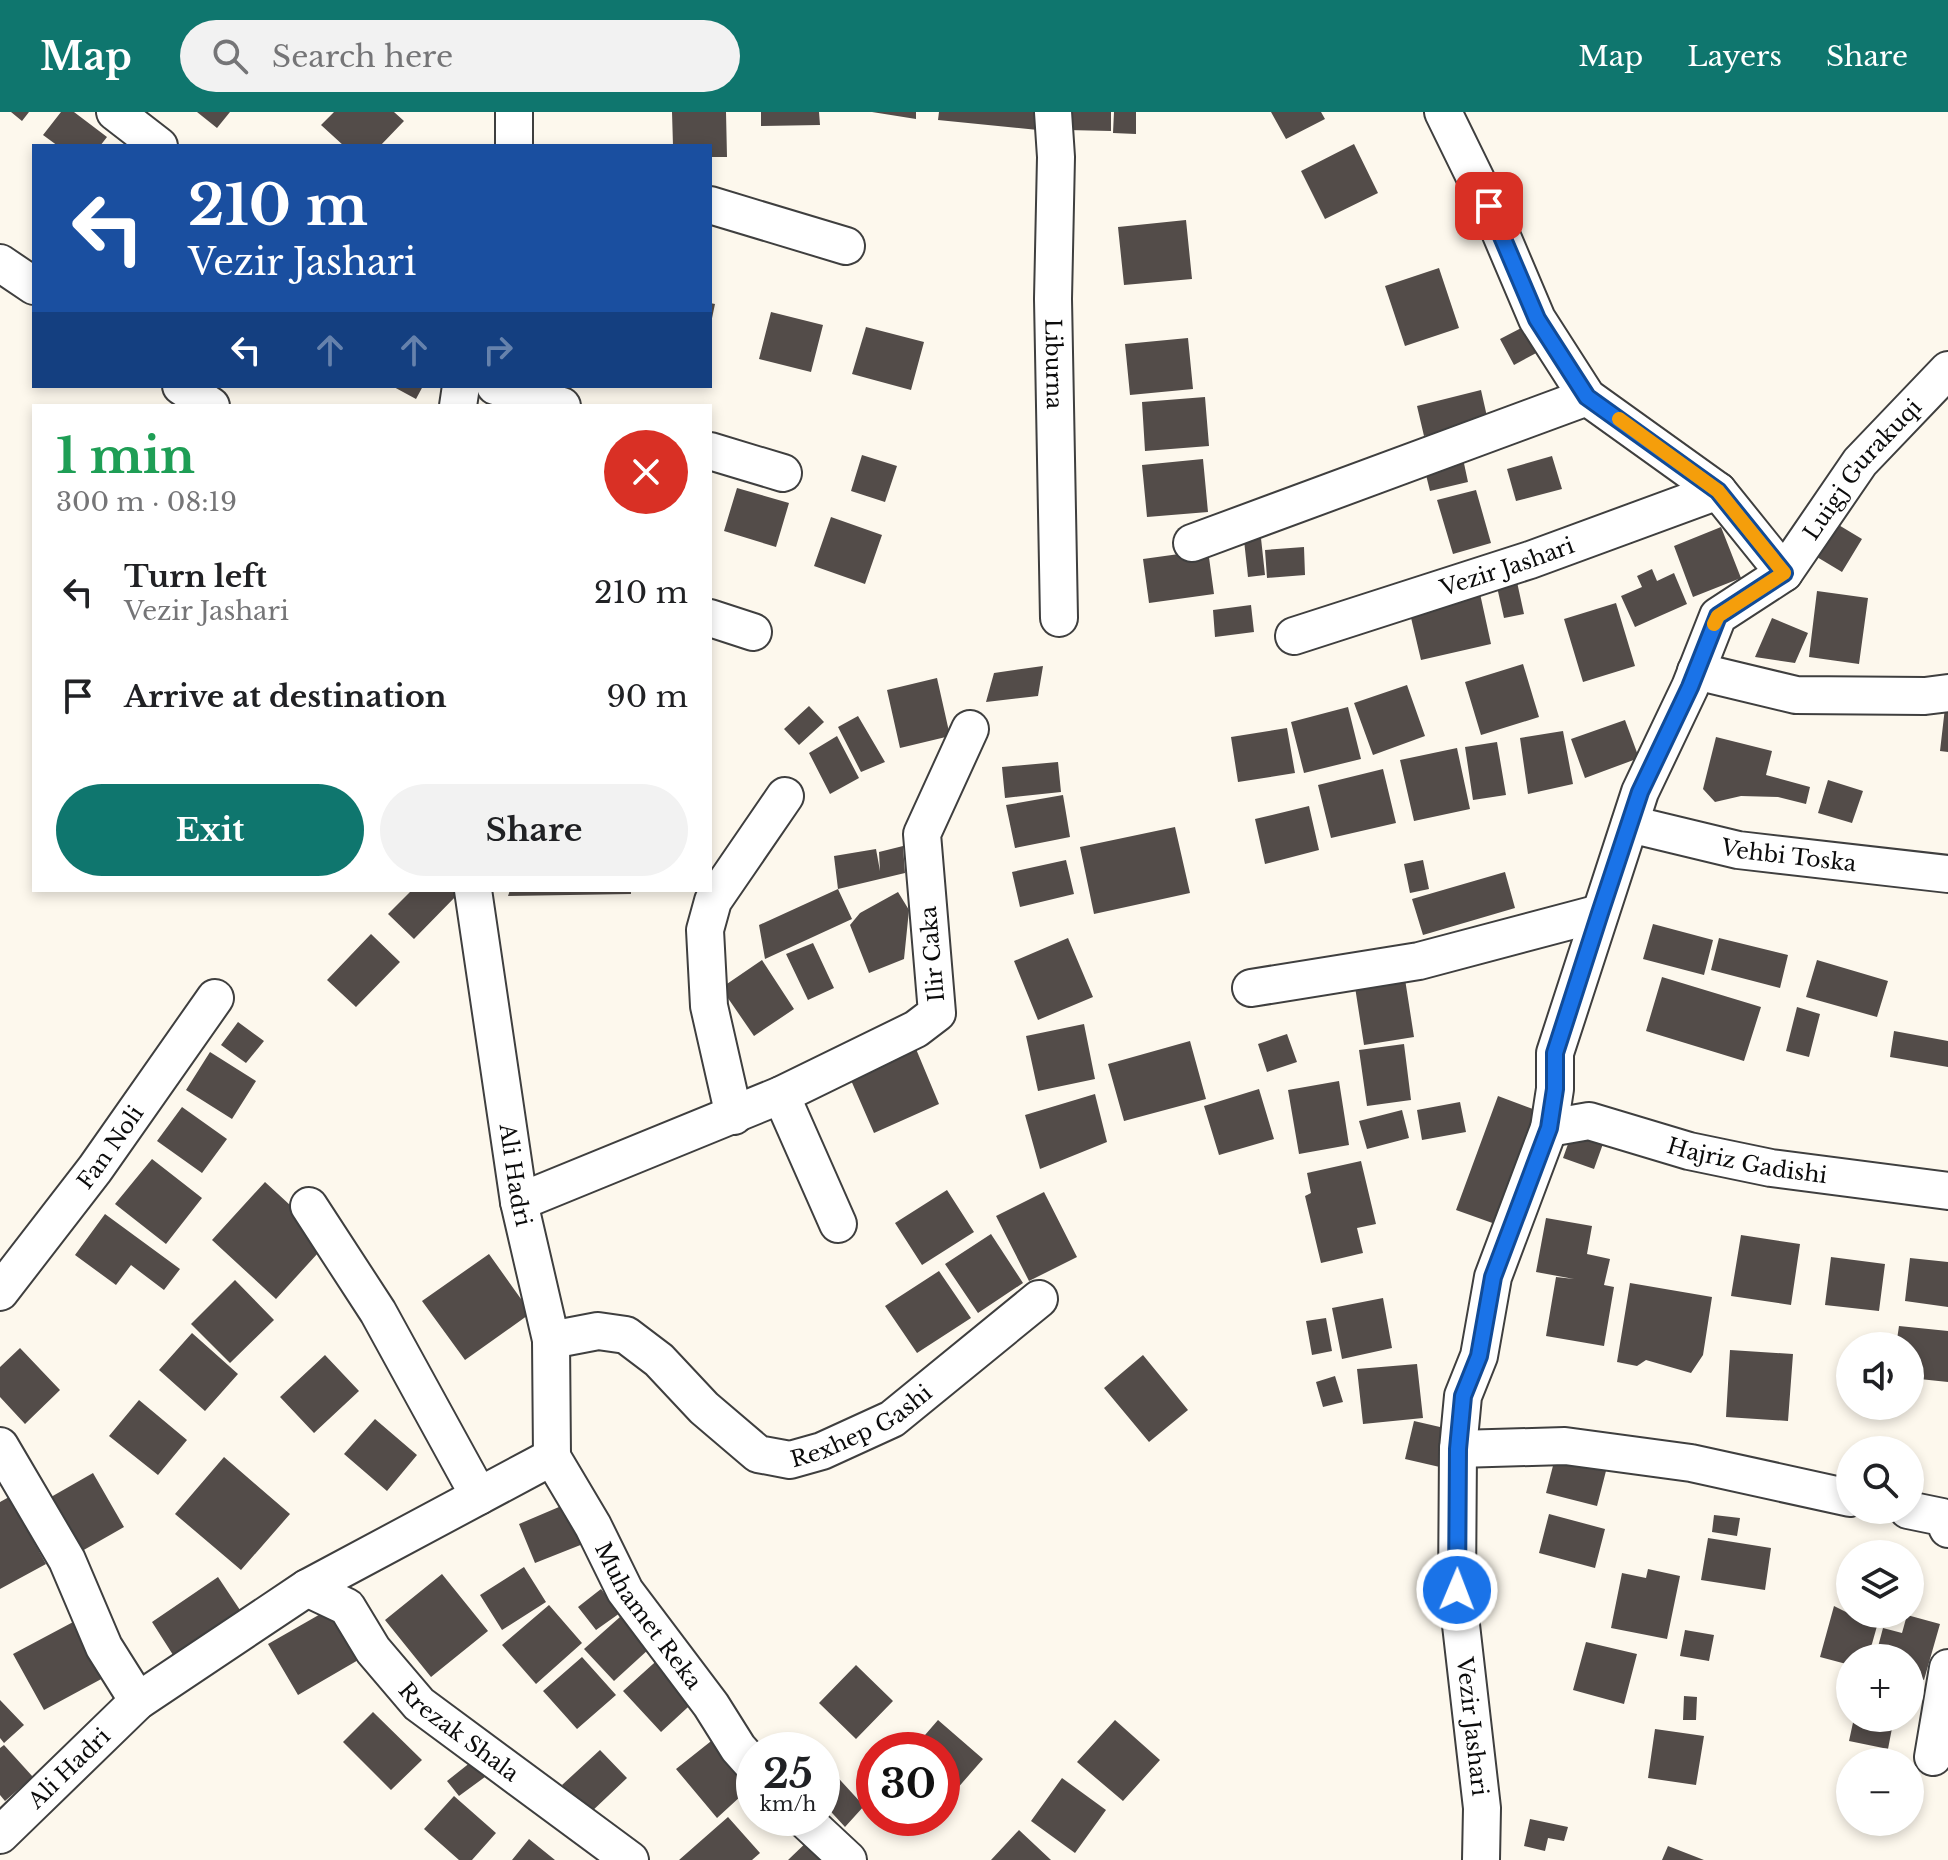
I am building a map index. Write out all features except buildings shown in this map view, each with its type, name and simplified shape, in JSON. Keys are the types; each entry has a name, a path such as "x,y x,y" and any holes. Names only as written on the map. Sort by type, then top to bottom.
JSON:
{"street":[{"path":"115,112 156,144"},
{"name":"Liburna","path":"1053,112 1056,157 1053,299 1059,618"},
{"path":"1443,112 1489,206 1537,319 1587,397 1718,491 1784,573"},
{"path":"712,206 846,246"},
{"path":"0,263 32,285"},
{"name":"Luigj Gurakuqi","path":"1784,573 1860,462 1948,370"},
{"path":"184,388 208,404"},
{"path":"502,388 555,404"},
{"path":"1192,543 1587,397"},
{"path":"712,452 783,473"},
{"name":"Vezir Jashari","path":"1294,636 1530,560 1718,491"},
{"name":"Vezir Jashari","path":"1481,1860 1482,1808 1457,1590 1458,1449 1463,1396 1479,1356 1493,1277 1549,1128 1555,1089 1555,1053 1640,792 1718,616 1784,573"},
{"path":"712,619 753,632"},
{"path":"1696,671 1796,695 1925,696 1948,693"},
{"name":"Ilir Caka","path":"519,1202 781,1095 916,1029 937,1013 922,834 970,729"},
{"path":"734,1116 709,1006 705,930 713,901 785,796"},
{"name":"Vehbi Toska","path":"1630,824 1738,850 1948,874"},
{"name":"Ali Hadri","path":"4,1821 138,1701 307,1588 552,1457 551,1340 519,1202 473,892"},
{"path":"1251,988 1419,961 1600,913"},
{"name":"Fan Noli","path":"0,1292 95,1169 215,998"},
{"path":"781,1095 838,1224"},
{"name":"Hajriz Gadishi","path":"1549,1128 1589,1121 1689,1151 1757,1165 1948,1191"},
{"path":"309,1206 378,1312 479,1496"},
{"name":"Rexhep Gashi","path":"551,1340 598,1331 626,1335 659,1360 704,1408 758,1454 790,1460 822,1451 892,1419 1039,1299"},
{"path":"0,1446 67,1560 104,1647 138,1701"},
{"path":"1458,1449 1565,1446 1691,1463 1836,1495"},
{"name":"Muhamet Reka","path":"552,1457 593,1526 625,1591 711,1705 736,1745"},
{"path":"1924,1513 1942,1517 1948,1529"},
{"name":"Rrezak Shala","path":"307,1588 347,1607 373,1650 419,1704 630,1860"},
{"path":"1933,1757 1948,1668"},
{"path":"822,1836 848,1860"}],"slow traffic":[{"path":"1619,419 1718,491 1784,573 1718,616 1714,624"}],"route":[{"path":"1457,1590 1458,1449 1463,1396 1479,1356 1493,1277 1549,1128 1555,1089 1555,1053 1600,913 1640,792 1690,687 1718,616 1784,573 1718,491 1587,397 1537,319 1489,206"}]}
